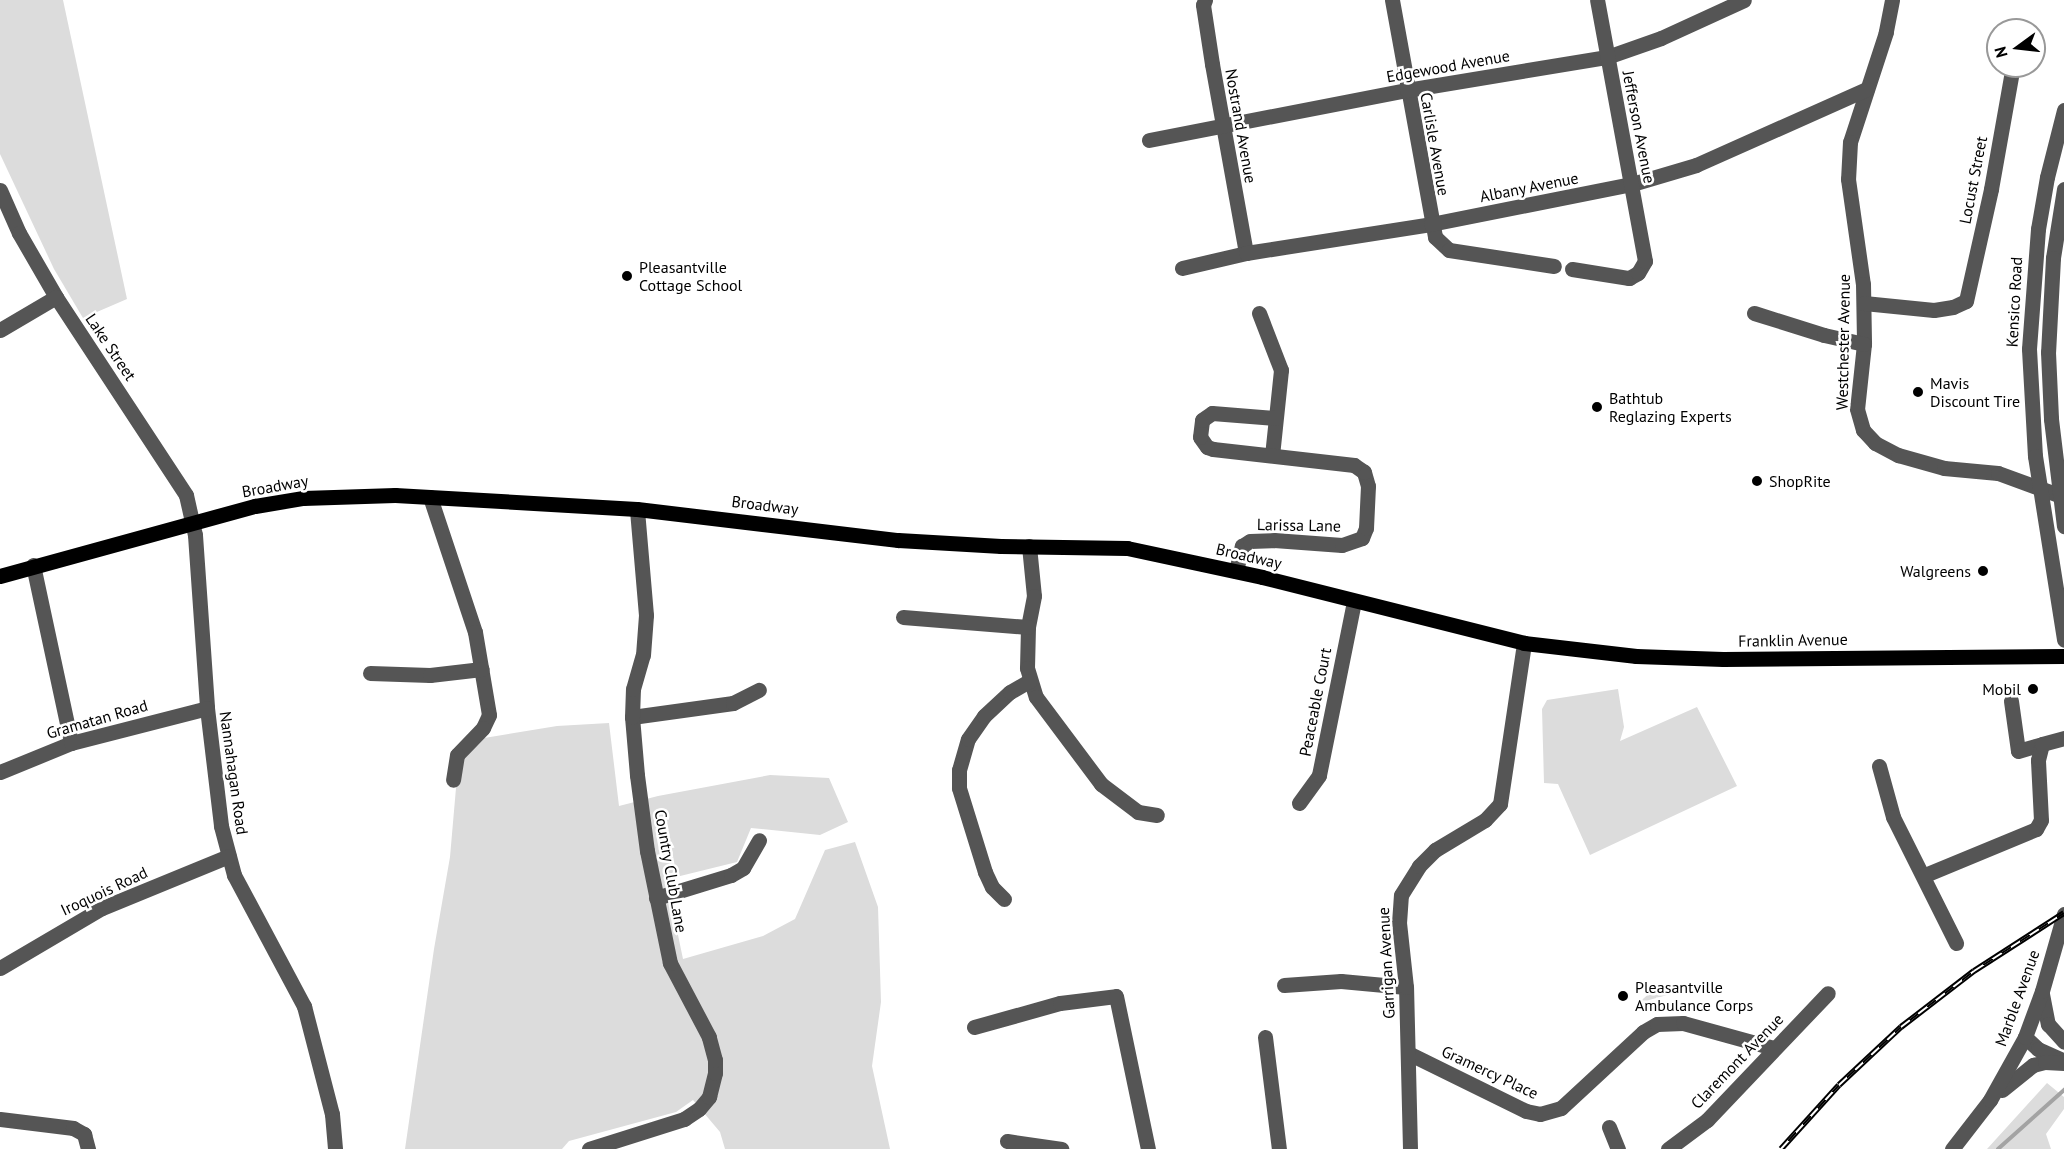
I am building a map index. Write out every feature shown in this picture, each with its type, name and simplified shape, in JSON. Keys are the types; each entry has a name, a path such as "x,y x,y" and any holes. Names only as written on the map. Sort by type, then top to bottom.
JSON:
{"main road":[{"name":"Broadway","path":"0,576 33,565 255,506 303,498 341,495 430,496 637,508 898,540 1127,548 1236,571 1524,643"},
{"name":"Franklin Avenue","path":"1524,643 1636,656 1723,659 2064,656"}],"street":[{"name":"Carlisle Avenue","path":"1392,0 1431,224"},
{"name":"Jefferson Avenue","path":"1572,269 1629,278 1638,273 1645,261 1597,0"},
{"name":"Edgewood Avenue","path":"1149,140 1407,90 1607,57 1661,38 1744,0"},
{"name":"Westchester Avenue","path":"1892,0 1886,32 1850,142 1848,178 1861,262 1864,303 1864,344 1857,409 1863,430 1875,443 1898,454 1944,468 1998,473 2062,496"},
{"name":"Nostrand Avenue","path":"1204,3 1246,254"},
{"name":"Locust Street","path":"1864,303 1934,310 1953,307 1966,301 1991,189 2011,78"},
{"name":"Albany Avenue","path":"1182,268 1246,254 1431,224 1632,184 1696,165 1867,89"},
{"name":"Kensico Road","path":"2064,110 2058,152 2038,229 2031,290 2029,382 2040,488 2064,640"},
{"path":"2064,189 2049,392 2064,526"},
{"name":"Lake Street","path":"0,190 19,233 56,297 165,459 186,495 192,524"},
{"path":"1431,224 1435,237 1449,250 1554,266"},
{"path":"2031,290 2057,296"},
{"path":"0,330 56,297"},
{"path":"1259,313 1281,370 1272,455"},
{"path":"1754,313 1824,336 1864,344"},
{"name":"Larissa Lane","path":"1236,571 1242,546 1250,541 1274,540 1342,545 1362,538 1366,528 1368,486 1364,472 1354,465 1207,447 1200,437 1202,420 1212,413 1275,418"},
{"path":"430,496 475,632 489,715 483,728 457,754 453,780"},
{"name":"Country Club Lane","path":"590,1149 632,1143 684,1119 699,1109 709,1097 715,1074 715,1060 709,1038 670,963 656,898 636,775 632,717 633,689 643,655 646,615 637,508"},
{"name":"Nannahagan Road","path":"192,524 207,708 221,826 234,875 304,1006 332,1114 335,1149"},
{"path":"1029,546 1034,596 1028,627 1029,681 1036,697 1101,784 1138,812 1157,815"},
{"path":"33,565 71,744"},
{"name":"Peaceable Court","path":"1299,804 1319,775 1354,602"},
{"path":"903,617 1028,627"},
{"name":"Garrigan Avenue","path":"1410,1149 1406,987 1399,923 1401,895 1419,866 1435,850 1485,820 1500,804 1524,643"},
{"path":"370,673 430,675 482,669"},
{"path":"1004,899 992,887 985,872 959,788 959,770 968,740 984,716 1010,692 1029,681"},
{"path":"632,717 733,703 759,690"},
{"path":"2011,701 2018,751 2064,738"},
{"name":"Gramatan Road","path":"0,772 71,744 207,708"},
{"path":"1925,876 2036,828 2041,819 2038,760 2042,744"},
{"path":"1879,766 1893,817 1925,876 1956,943"},
{"path":"656,898 743,868 759,840"},
{"name":"Iroquois Road","path":"0,968 102,908 229,856"},
{"name":"Marble Avenue","path":"1952,1149 1990,1100 2025,1037 2042,991 2064,914"},
{"path":"1284,985 1341,981 1406,987"},
{"path":"2042,991 2048,1024 2064,1044"},
{"name":"Claremont Avenue","path":"1668,1149 1707,1120 1828,993"},
{"path":"974,1027 1060,1004 1116,996 1148,1149"},
{"name":"Gramercy Place","path":"1408,1053 1526,1111 1540,1114 1562,1108 1643,1032 1657,1024 1683,1023 1774,1048"},
{"path":"1265,1037 1279,1149"},
{"path":"2025,1037 2064,1044"},
{"path":"2025,1037 2038,1049 2064,1062"},
{"path":"1990,1100 2033,1065 2045,1062 2064,1062"},
{"path":"0,1119 73,1128 84,1134 88,1149"},
{"path":"1609,1127 1618,1149"},
{"path":"1007,1141 1061,1149"}],"shaded area":[{"path":"0,0 63,0 127,299 83,318 54,269 0,154"},
{"path":"1618,689 1624,727 1620,741 1697,707 1737,786 1590,855 1558,784 1544,783 1542,709 1547,700"},
{"path":"609,723 619,806 658,796 770,775 829,778 848,822 820,835 751,828 737,862 668,879 673,911 683,959 763,936 795,919 825,850 855,842 878,907 881,1002 872,1066 890,1149 725,1149 720,1132 693,1100 676,1112 569,1141 562,1149 405,1149 434,949 450,857 460,742 557,726"},
{"path":"1661,983 1668,985 1671,994 1649,1000 1640,1008 1635,1006"},
{"path":"2047,1083 2064,1097 2064,1109 2046,1134 2051,1149 1987,1149"}],"waterway":[{"path":"1998,1149 2064,1090"}],"railway":[{"path":"1781,1149 1839,1085 1901,1027 1974,971 2064,913"}],"place":[{"name":"Pleasantville Cottage School","path":"627,276"},
{"name":"Mavis Discount Tire","path":"1918,392"},
{"name":"Bathtub Reglazing Experts","path":"1597,407"},
{"name":"ShopRite","path":"1757,481"},
{"name":"Walgreens","path":"1983,571"},
{"name":"Mobil","path":"2033,689"},
{"name":"Pleasantville Ambulance Corps","path":"1623,996"}]}
